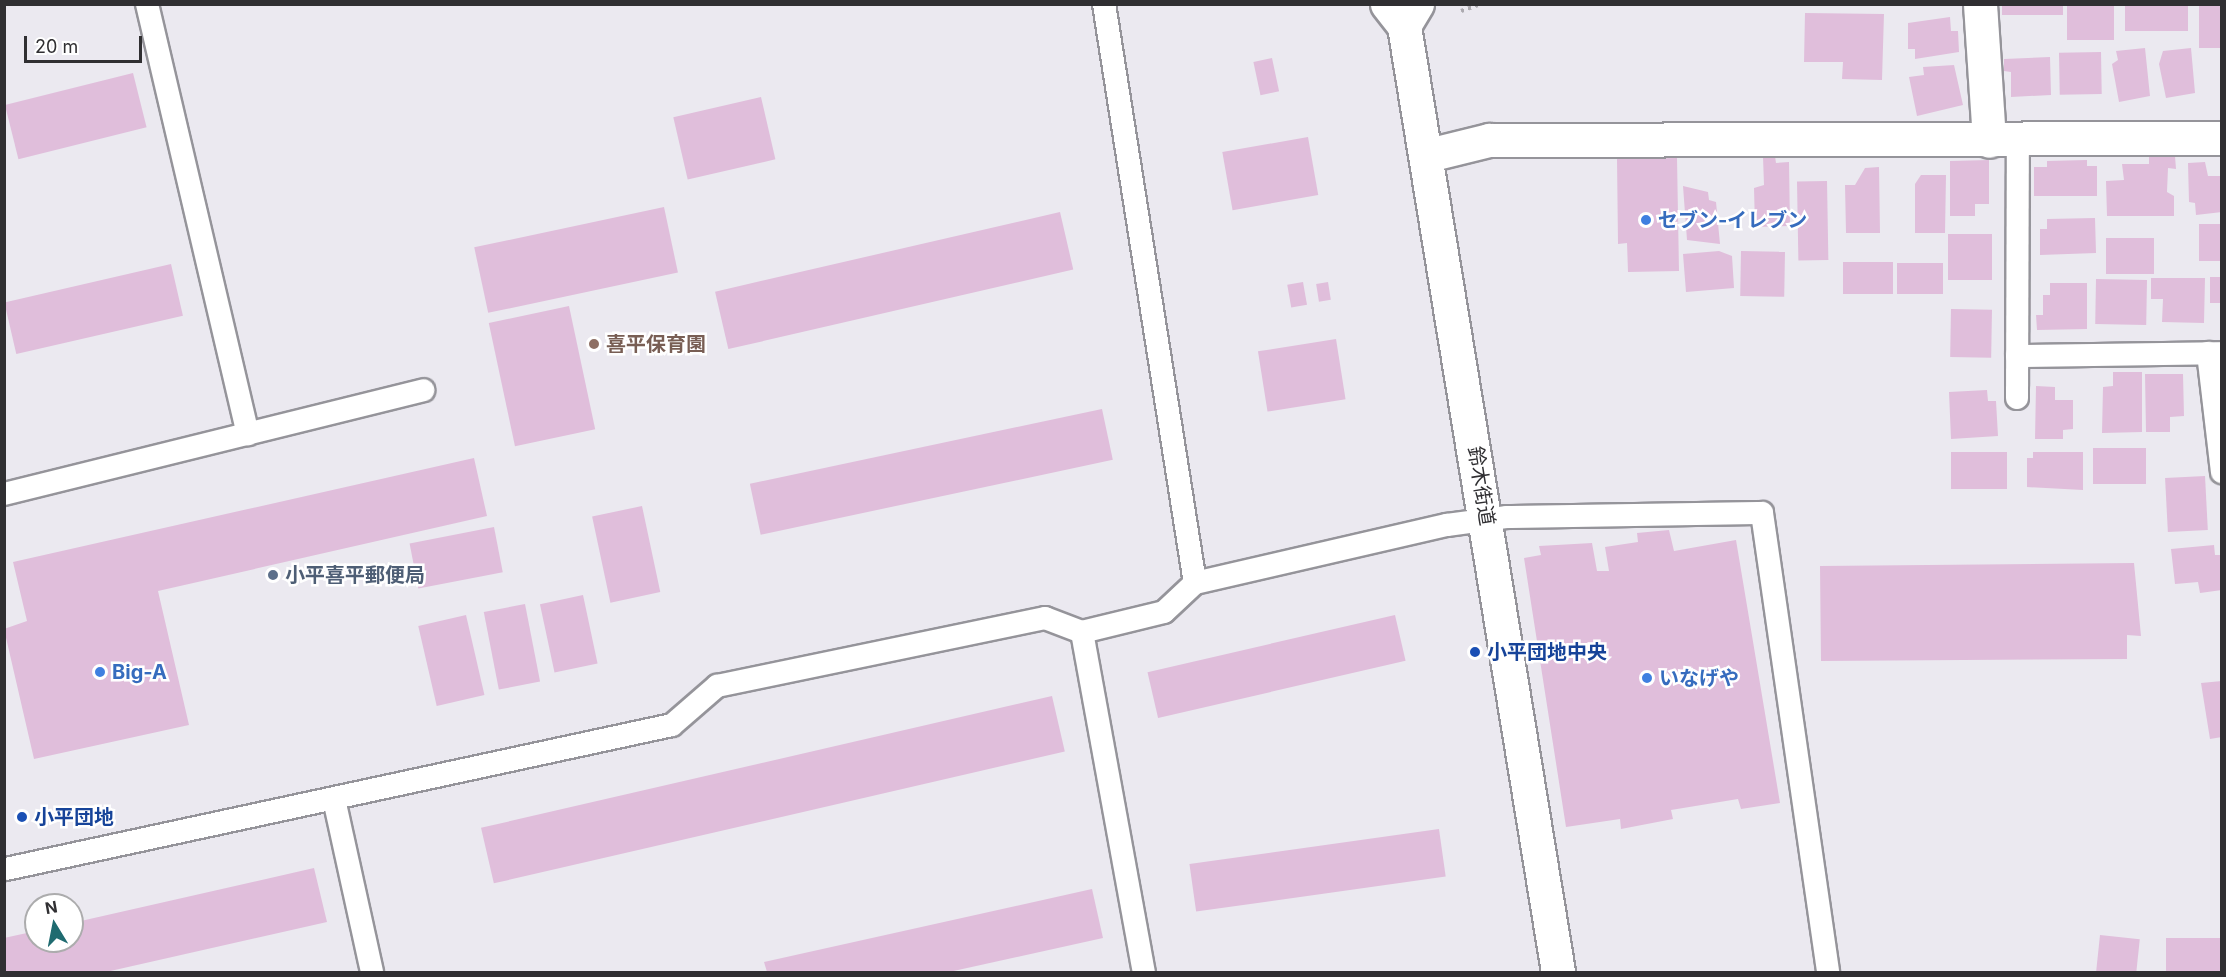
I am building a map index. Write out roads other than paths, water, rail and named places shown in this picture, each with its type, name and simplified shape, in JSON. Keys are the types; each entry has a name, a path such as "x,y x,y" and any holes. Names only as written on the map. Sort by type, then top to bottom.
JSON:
{"main road":[{"path":"1980,4 2003,141"},
{"name":"鈴木街道","path":"1402,12 1428,155 1558,972"},
{"path":"1428,155 1489,140 2003,141 2222,138"}],"lane":[{"path":"147,4 248,434"},
{"path":"1104,4 1195,583"},
{"path":"2003,141 2017,356 2017,398"},
{"path":"2017,356 2215,353 2222,472"},
{"path":"4,494 423,390"},
{"path":"5,867 281,806 334,799 672,725 717,686 1045,618 1082,632 1164,612 1195,583 1486,518 1762,513 1828,972"},
{"path":"1082,632 1144,972"},
{"path":"334,799 372,972"}],"place":[{"name":"セブン-イレブン","path":"1646,220"},
{"name":"喜平保育園","path":"594,344"},
{"name":"小平喜平郵便局","path":"273,575"},
{"name":"小平団地中央","path":"1475,652"},
{"name":"Big-A","path":"100,672"},
{"name":"いなげや","path":"1647,678"},
{"name":"小平団地","path":"22,817"}]}
